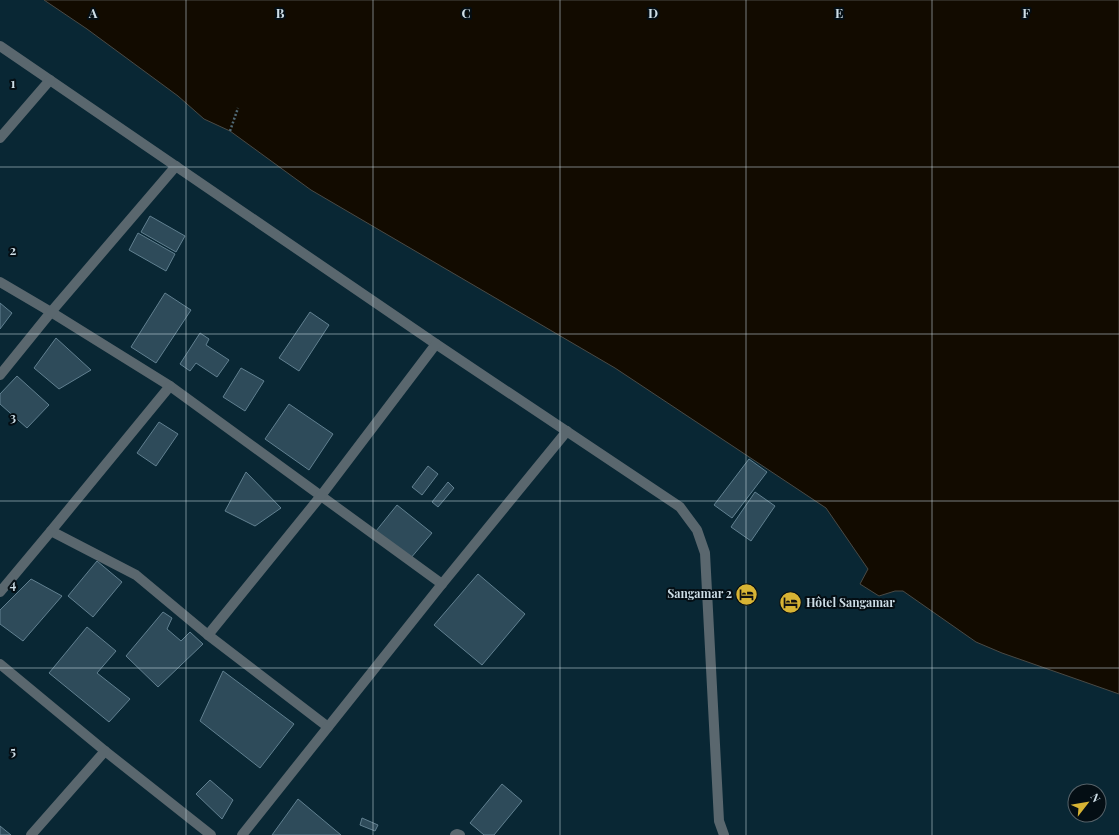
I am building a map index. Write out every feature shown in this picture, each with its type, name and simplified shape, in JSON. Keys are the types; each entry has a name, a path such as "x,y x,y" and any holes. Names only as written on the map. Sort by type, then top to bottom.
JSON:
{"street":[{"path":"0,46 436,344 680,507 697,530 705,553 719,821 724,835"},
{"path":"0,138 50,80"},
{"path":"0,375 51,312 176,166"},
{"path":"0,282 170,386 320,497 442,584"},
{"path":"208,635 320,497 436,344"},
{"path":"0,592 52,531 170,386"},
{"path":"242,835 442,584 567,431"},
{"path":"52,531 136,575 208,635 328,727"},
{"path":"0,664 105,751 211,835"},
{"path":"31,835 105,751"},
{"path":"455,835 460,835"}],"path":[{"path":"230,131 238,108"}],"shaded area":[{"path":"44,0 1119,0 1119,694 1002,653 976,642 903,591 895,591 879,596 860,584 868,569 826,508 615,368 311,190 230,131 204,119 178,96 87,29"}],"building":[{"path":"150,216 185,236 176,252 141,232"},
{"path":"138,233 175,254 166,271 129,250"},
{"path":"165,293 191,310 156,363 131,347"},
{"path":"0,303 12,313 0,329"},
{"path":"310,312 329,325 299,371 279,358"},
{"path":"200,333 209,339 206,345 229,360 217,377 196,363 190,371 180,364"},
{"path":"56,338 91,370 59,389 34,368"},
{"path":"241,368 264,381 245,411 223,397"},
{"path":"17,376 49,405 27,428 0,404 0,394"},
{"path":"289,404 333,434 309,470 265,439"},
{"path":"159,422 178,434 156,466 137,453"},
{"path":"749,459 767,472 732,518 714,505"},
{"path":"428,466 438,474 422,495 412,487"},
{"path":"246,472 281,508 255,526 225,511"},
{"path":"448,482 454,488 438,507 432,502"},
{"path":"755,492 775,506 751,541 731,527"},
{"path":"397,505 432,533 410,559 376,531"},
{"path":"97,561 122,582 93,617 68,596"},
{"path":"478,574 525,614 482,665 434,625"},
{"path":"31,579 62,596 23,641 0,624 0,610"},
{"path":"163,612 172,618 167,629 181,641 190,632 203,644 158,687 126,656"},
{"path":"87,627 116,651 97,673 130,699 109,722 49,673"},
{"path":"223,671 294,724 260,768 200,721"},
{"path":"210,780 233,800 222,819 196,794"},
{"path":"502,784 522,801 494,835 484,835 470,823"},
{"path":"298,799 341,835 272,835"},
{"path":"362,818 378,825 375,831 360,825"},
{"path":"0,826 11,835 0,835"}],"place":[{"name":"Sangamar 2","path":"747,594"},
{"name":"Hôtel Sangamar","path":"790,603"}]}
